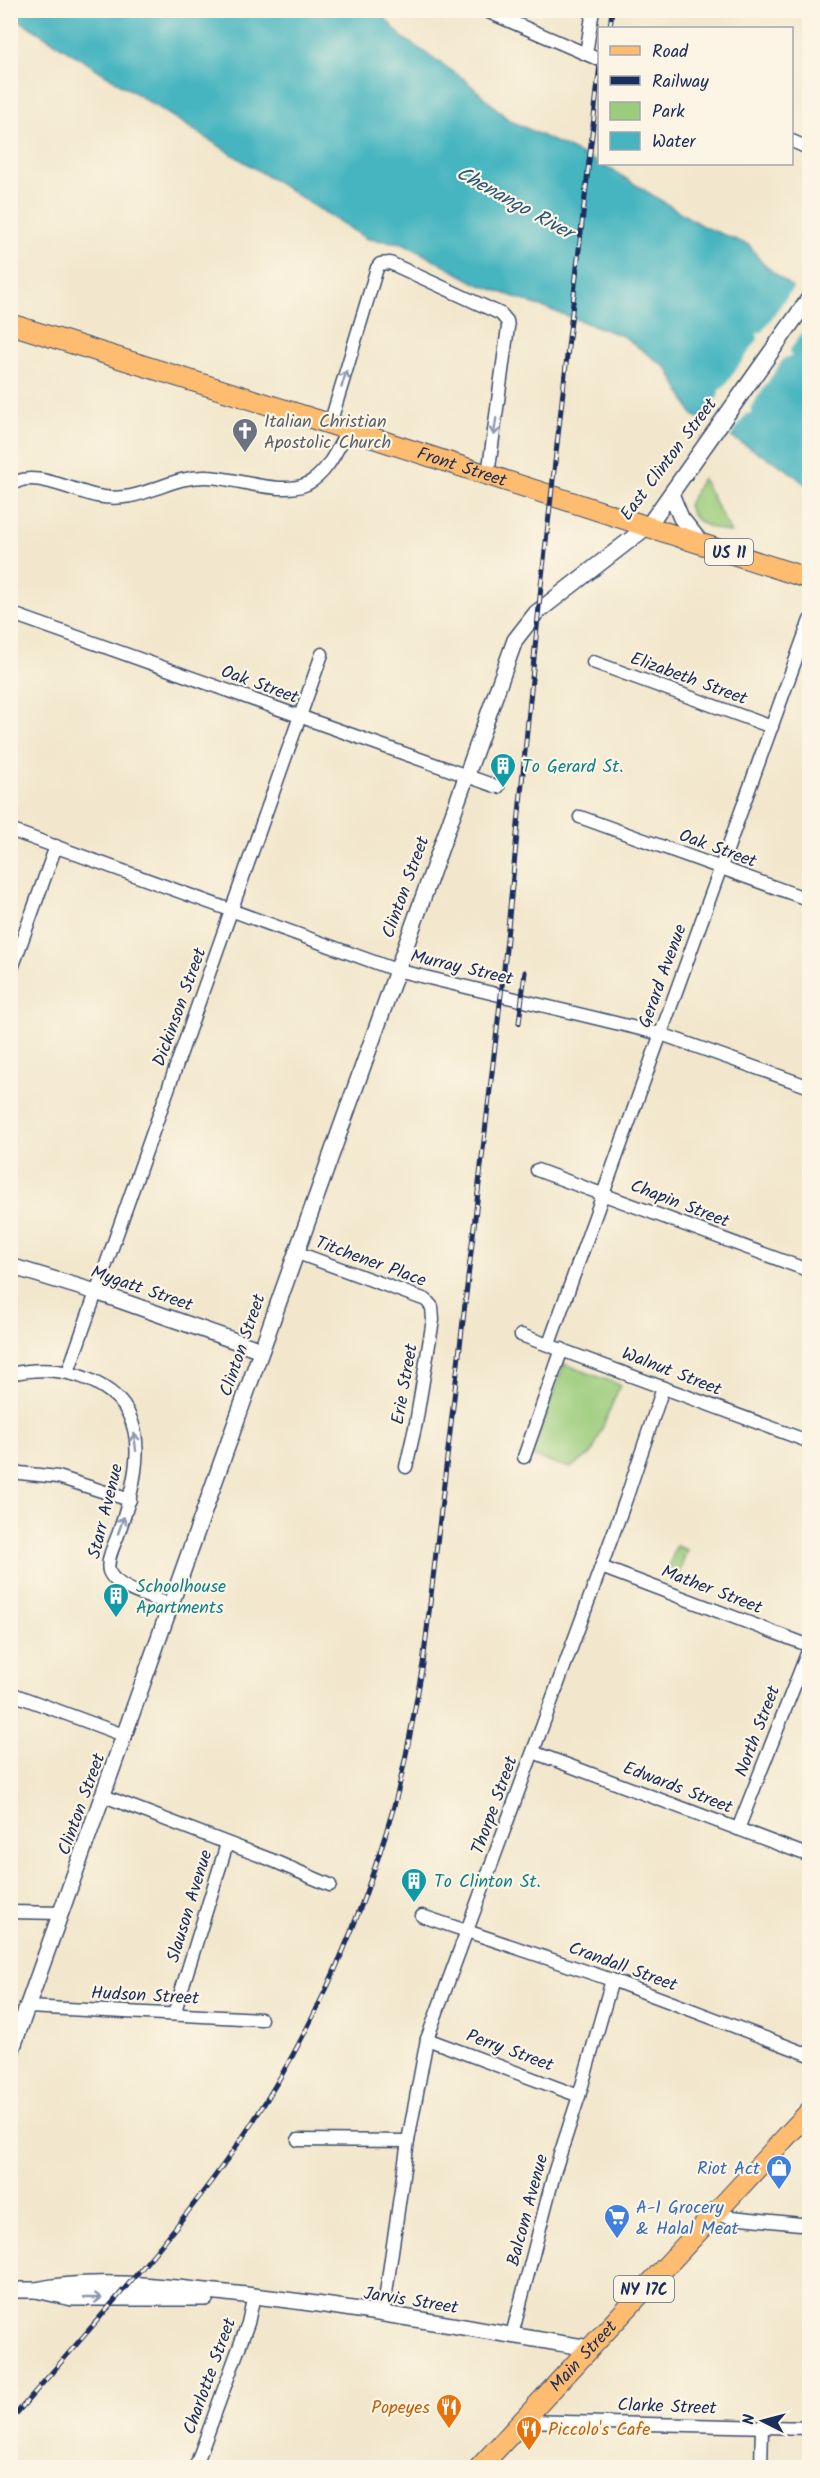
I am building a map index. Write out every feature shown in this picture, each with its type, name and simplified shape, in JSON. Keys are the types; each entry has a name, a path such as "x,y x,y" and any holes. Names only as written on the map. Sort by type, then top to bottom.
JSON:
{"main road":[{"name":"Front Street","path":"10,324 810,579"},
{"name":"Main Street","path":"480,2468 810,2111"}],"street":[{"path":"484,10 598,59"},
{"path":"586,54 592,10"},
{"path":"793,141 810,149"},
{"path":"10,486 24,478 38,479 96,496 121,500 182,479 207,477 269,486 294,487 305,485 318,478 329,465 357,335 377,268 380,264 390,263 501,314 507,321 488,475"},
{"name":"East Clinton Street","path":"511,649 521,630 536,613 648,526 810,297"},
{"path":"671,494 681,518 702,544"},
{"name":"Oak Street","path":"10,613 498,787"},
{"name":"Gerard Avenue","path":"549,1344 810,620"},
{"name":"Clinton Street","path":"10,2055 126,1736 295,1252 511,649"},
{"name":"Dickinson Street","path":"68,1372 322,654"},
{"name":"Elizabeth Street","path":"593,662 772,727"},
{"name":"Oak Street","path":"580,817 810,900"},
{"name":"Murray Street","path":"10,830 396,970 660,1034 810,1087"},
{"path":"10,974 56,846"},
{"name":"Chapin Street","path":"537,1170 810,1271"},
{"name":"Titchener Place","path":"295,1252 426,1300 432,1306"},
{"name":"Mygatt Street","path":"10,1266 96,1292 261,1350"},
{"name":"Erie Street","path":"406,1467 416,1423 433,1320 432,1306"},
{"name":"Walnut Street","path":"521,1335 810,1442"},
{"path":"524,1457 562,1349"},
{"name":"Starr Avenue","path":"10,1374 38,1369 68,1372 97,1383 116,1395 124,1404 133,1423 137,1455 130,1500 109,1560 109,1571 113,1579 122,1586 172,1605"},
{"name":"Thorpe Street","path":"383,2314 408,2142 428,2039 601,1567 663,1388"},
{"path":"10,1472 58,1478 130,1500"},
{"name":"Mather Street","path":"601,1567 810,1646"},
{"name":"North Street","path":"738,1829 810,1646"},
{"path":"10,1693 126,1736"},
{"name":"Edwards Street","path":"533,1752 810,1856"},
{"path":"104,1796 269,1859 330,1885"},
{"name":"Slauson Avenue","path":"174,2014 227,1844"},
{"path":"10,1912 62,1913"},
{"name":"Crandall Street","path":"422,1916 612,1980 810,2055"},
{"name":"Balcom Avenue","path":"512,2336 555,2170 612,1980"},
{"name":"Hudson Street","path":"28,2007 261,2019"},
{"name":"Perry Street","path":"428,2039 579,2096"},
{"path":"298,2140 408,2142"},
{"path":"712,2215 810,2225"},
{"name":"Jarvis Street","path":"10,2290 36,2290 72,2298 192,2299 226,2293 254,2295 590,2348"},
{"name":"Charlotte Street","path":"195,2468 248,2323 254,2295"},
{"name":"Clarke Street","path":"523,2421 810,2428"},
{"path":"761,2468 762,2427"}],"green space":[{"path":"702,478 731,533 699,522 691,512 688,505"},
{"path":"564,1364 620,1385 592,1453 570,1468 531,1456"},
{"path":"676,1546 687,1550 678,1576 667,1572"}],"water":[{"name":"Chenango River","path":"10,11 378,11 402,37 464,79 509,120 598,163 598,165 607,167 702,226 749,245 762,263 809,301 809,487 785,468 693,415 668,369 623,336 478,284 403,243 367,239 11,15"}],"pier":[{"path":"795,285 810,297 809,322 790,350 791,357 784,358 751,407 752,413 746,414 730,438 700,422 719,395 719,390 723,388 758,339 757,333 762,332"}],"railway":[{"path":"610,27 612,10"},
{"path":"10,2421 167,2238 225,2162 275,2086 317,2009 352,1930 399,1788 423,1664 504,969 541,586 598,82"},
{"path":"519,1023 525,972"}],"place":[{"name":"Italian Christian Apostolic Church","path":"245,454"},
{"name":"To Gerard St.","path":"503,789"},
{"name":"Schoolhouse Apartments","path":"116,1619"},
{"name":"To Clinton St.","path":"414,1904"},
{"name":"Riot Act","path":"779,2191"},
{"name":"A-1 Grocery & Halal Meat","path":"617,2240"},
{"name":"Popeyes","path":"449,2430"},
{"name":"Piccolo's Cafe","path":"529,2452"}]}
